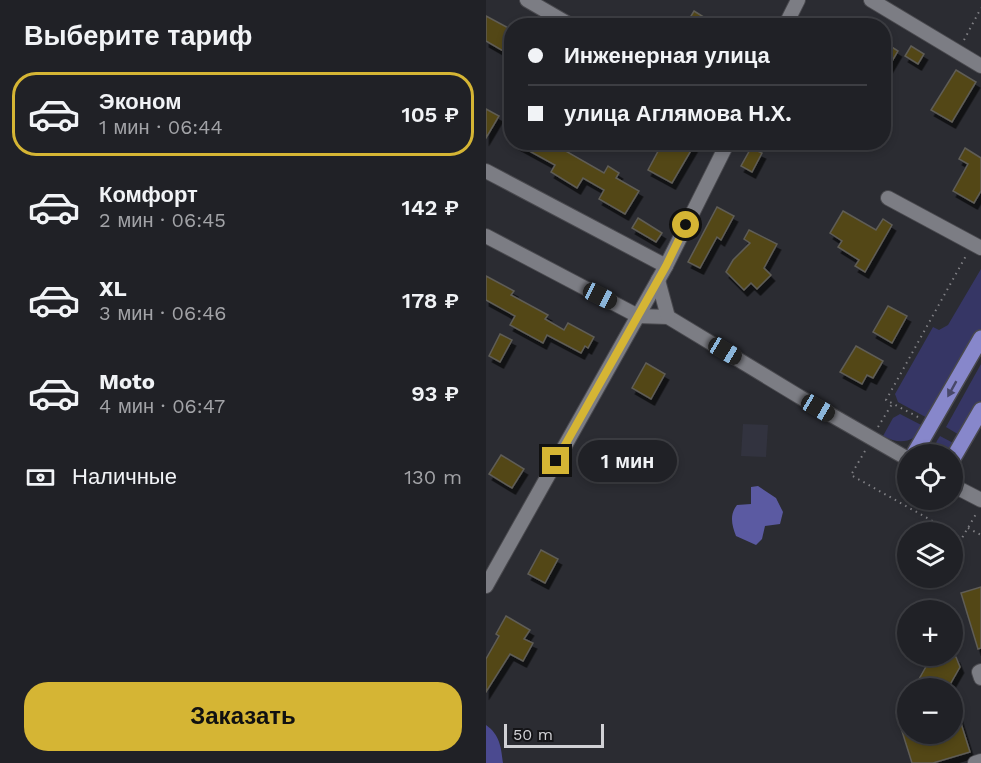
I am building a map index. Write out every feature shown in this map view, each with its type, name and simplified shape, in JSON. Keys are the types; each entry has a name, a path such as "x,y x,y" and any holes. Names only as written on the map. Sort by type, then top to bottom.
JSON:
{"main road":[{"path":"920,444 981,338"},
{"path":"961,444 981,410"}],"street":[{"path":"527,0 558,18"},
{"path":"789,18 798,0"},
{"path":"871,0 981,66"},
{"path":"486,586 666,266 724,150"},
{"path":"486,171 666,266"},
{"path":"888,198 977,246"},
{"path":"486,236 638,315 668,317 897,453"},
{"path":"658,279 668,317"},
{"path":"963,493 980,505"},
{"path":"981,671 979,672 981,678"},
{"path":"975,763 981,761"}],"path":[{"path":"957,51 981,8"},
{"path":"924,420 886,400 977,246"},
{"path":"892,404 851,475 933,522"},
{"path":"963,536 980,505"},
{"path":"968,528 981,535"}],"shaded area":[{"path":"981,269 981,331 931,420 898,402 895,394 933,327 939,330 948,325"},
{"path":"981,364 981,400 961,436 946,427"},
{"path":"900,414 927,428 906,441 896,441 883,436 893,418"},
{"path":"743,424 768,425 766,457 741,456"},
{"path":"940,436 955,444 936,444"},
{"path":"758,486 776,498 783,512 780,524 765,526 762,539 756,545 736,536 732,516 737,505 751,504 751,487"},
{"path":"486,725 497,737 503,763 486,763"}],"building":[{"path":"694,11 705,18 690,18"},
{"path":"486,16 504,26 504,51 486,41"},
{"path":"891,46 898,51 891,63"},
{"path":"911,46 924,54 918,64 905,56"},
{"path":"956,70 976,82 952,122 931,110"},
{"path":"486,109 499,116 486,138"},
{"path":"965,148 981,158 981,191 974,203 953,191 968,164 959,159"},
{"path":"528,150 564,150 604,173 608,166 619,173 616,178 639,191 625,214 599,199 604,190 583,178 577,188 551,172 555,165"},
{"path":"659,150 691,150 672,183 648,170"},
{"path":"750,150 762,153 752,172 741,166"},
{"path":"717,207 734,216 721,240 717,237 700,268 688,262"},
{"path":"843,211 876,230 883,219 892,225 865,272 855,266 859,260 838,247 842,241 830,233"},
{"path":"638,218 662,233 656,242 632,228"},
{"path":"749,230 777,244 764,268 771,275 757,289 751,283 744,290 726,272 733,260 750,243 744,239"},
{"path":"486,276 514,291 511,295 548,315 545,319 564,330 568,323 594,337 588,348 585,346 581,353 547,335 543,343 510,325 515,316 486,300"},
{"path":"888,306 907,316 892,343 873,332"},
{"path":"500,334 512,340 500,362 489,356"},
{"path":"856,346 883,361 873,378 867,375 862,384 840,372"},
{"path":"646,363 665,374 651,399 632,388"},
{"path":"501,455 524,469 512,488 489,474"},
{"path":"541,550 558,559 545,583 528,574"},
{"path":"981,587 981,648 978,649 961,593"},
{"path":"506,616 530,630 524,639 533,643 523,661 510,654 486,692 486,659 499,636 496,634"},
{"path":"926,666 960,667 954,678 920,678"},
{"path":"963,730 970,752 933,763 912,763 906,744 963,744"}],"route":[{"path":"556,461 666,266 686,225"}]}
